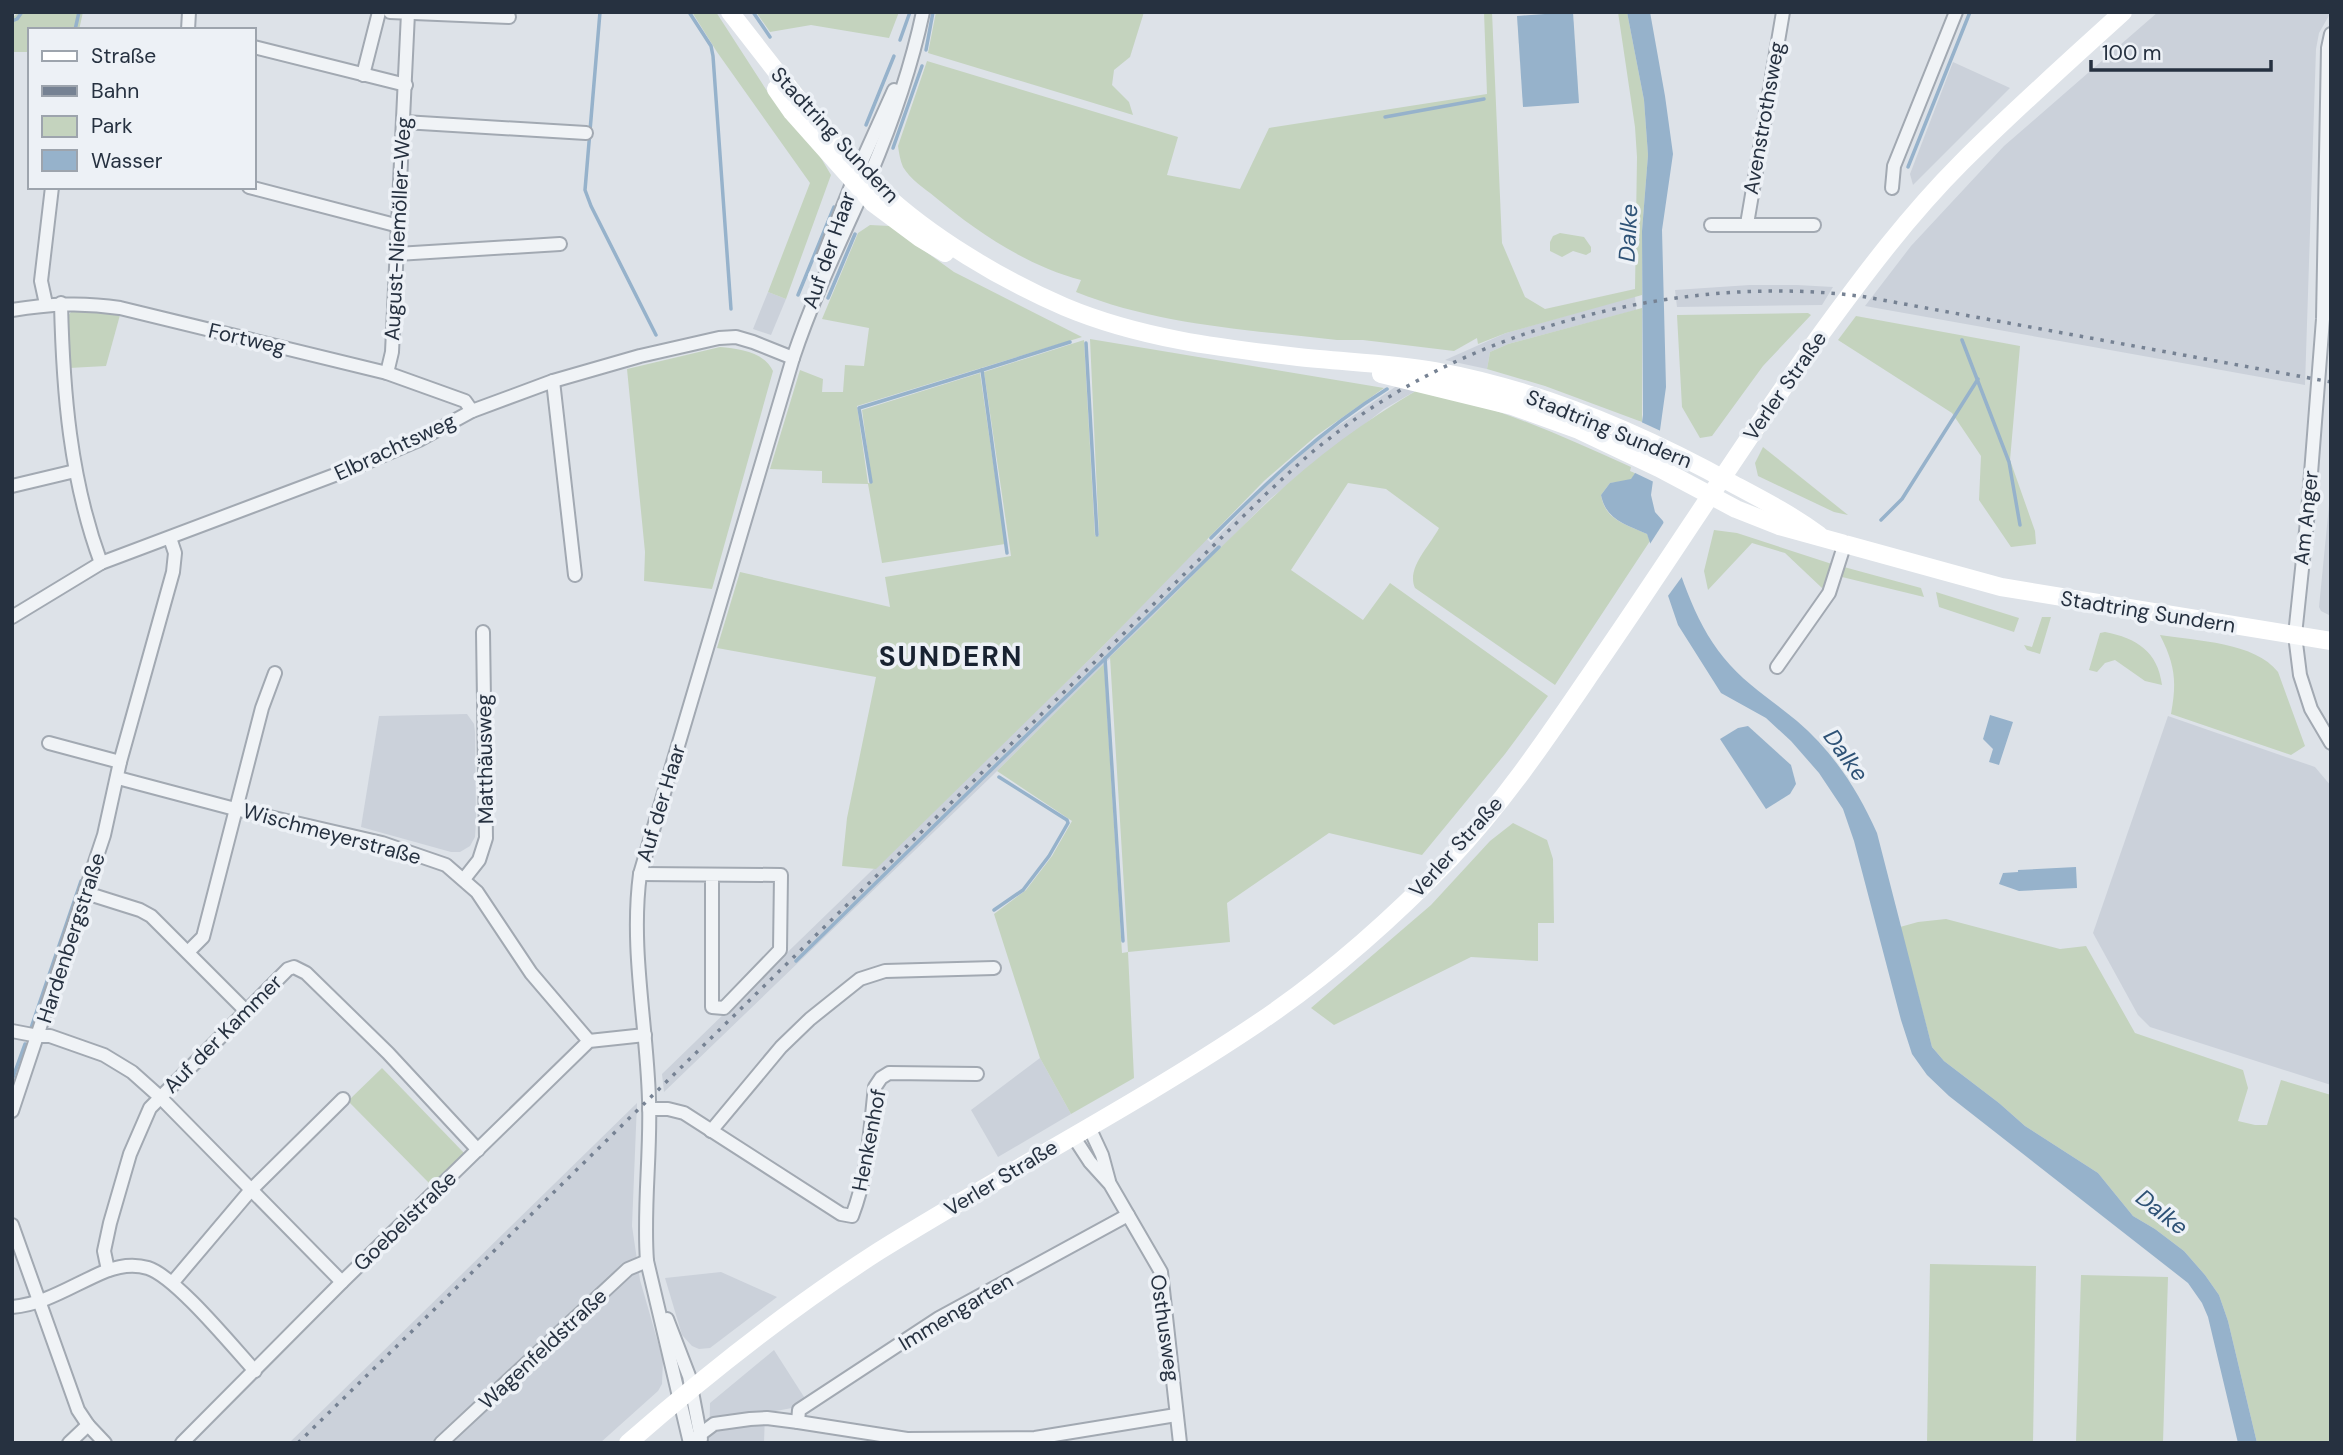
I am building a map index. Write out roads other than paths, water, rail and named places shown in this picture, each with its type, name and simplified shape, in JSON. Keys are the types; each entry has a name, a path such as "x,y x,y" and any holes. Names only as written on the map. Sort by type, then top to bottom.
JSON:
{"main road":[{"name":"Stadtring Sundern","path":"728,12 861,179 932,231 989,268 1065,306 1102,320 1177,341 1437,371 1506,387 1580,412 1662,448 1786,511 1819,535"},
{"name":"Verler Straße","path":"628,1443 685,1393 876,1253 1159,1086 1261,1021 1326,973 1391,916 1451,858 1499,801 1550,733 1711,494 1850,295 1917,211 1959,165 2123,12"},
{"name":"Verler Straße","path":"2088,44 2131,12"},
{"name":"Stadtring Sundern","path":"1299,357 1511,405 1579,430 1711,494 1736,509 1779,526 2001,587 2049,597 2331,641"}],"street":[{"path":"363,75 379,12"},
{"path":"390,12 509,17"},
{"name":"Auf der Haar","path":"695,1440 685,1393 647,1261 649,1109 636,902 640,874 804,325 815,279 901,94 923,12"},
{"name":"Avenstrothsweg","path":"1747,224 1783,12"},
{"path":"1892,188 1894,166 1955,12"},
{"name":"August-Niemöller-Weg","path":"387,373 392,352 408,13"},
{"name":"Am Anger","path":"2331,34 2328,48 2323,319 2295,635 2300,675 2311,709 2331,743"},
{"path":"256,48 405,85"},
{"path":"404,122 586,133"},
{"path":"46,304 41,281 52,189"},
{"path":"256,189 399,226"},
{"name":"Avenstrothsweg","path":"1711,225 1814,225"},
{"path":"397,254 560,244"},
{"path":"61,303 63,372 75,471 89,527 102,563"},
{"name":"Fortweg","path":"12,310 61,303 87,303 120,308 387,373 465,401 472,411"},
{"name":"Elbrachtsweg","path":"12,617 102,563 356,467 419,440 472,411 553,381 639,356 719,338 736,337 793,358"},
{"path":"553,381 575,575"},
{"path":"12,486 75,471"},
{"name":"Hardenbergstraße","path":"12,1111 104,835 120,762 173,572 176,553 170,538"},
{"path":"1777,667 1829,593 1845,543"},
{"name":"Matthäusweg","path":"464,879 480,860 486,838 484,632"},
{"path":"188,953 204,937 262,708 275,673"},
{"path":"49,743 120,762"},
{"name":"Wischmeyerstraße","path":"118,778 235,809 382,843 446,865 477,892 531,973 589,1041"},
{"path":"640,874 781,875 780,950 724,1008 712,1007 712,875"},
{"path":"86,893 151,916 245,1010"},
{"name":"Auf der Kammer","path":"108,1270 104,1251 130,1154 149,1108 288,968 300,969 388,1053 478,1150"},
{"path":"649,1109 668,1109 684,1114 711,1131 781,1047 810,1019 860,979 885,971 994,968"},
{"path":"12,1031 50,1036 103,1055 132,1072 160,1097 342,1282"},
{"path":"589,1041 645,1035"},
{"name":"Goebelstraße","path":"182,1443 256,1371 268,1355 589,1041"},
{"name":"Henkenhof","path":"711,1131 841,1214 852,1216 866,1165 874,1087 881,1078 889,1073 977,1074"},
{"path":"173,1282 250,1191 343,1099"},
{"name":"Osthusweg","path":"1089,1127 1102,1154 1110,1184"},
{"name":"Osthusweg","path":"1073,1136 1090,1162 1110,1184 1161,1272 1180,1443"},
{"name":"Immengarten","path":"798,1422 799,1410 939,1318 1128,1215"},
{"path":"12,1225 78,1410 105,1443"},
{"name":"Wagenfeldstraße","path":"441,1443 628,1269 647,1261"},
{"path":"12,1307 40,1303 108,1270 121,1267 147,1268 173,1282 256,1371"},
{"name":"Auf der Haar","path":"656,1296 683,1356 685,1393 695,1440"},
{"path":"695,1440 714,1424 767,1418 907,1441 1035,1438 1176,1415"},
{"path":"69,1443 88,1425"}],"water":[{"path":"1573,12 1579,103 1523,107 1517,16"},
{"path":"1627,12 1650,12 1673,154 1662,230 1666,387 1651,495 1655,512 1663,521 1695,610 1724,658 1749,683 1810,733 1843,772 1862,802 1877,833 1932,1047 1944,1061 2025,1126 2098,1173 2133,1216 2184,1251 2219,1295 2228,1321 2257,1443 2238,1443 2208,1317 2188,1283 1949,1096 1927,1075 1912,1054 1843,809 1819,773 1791,741 1766,718 1721,693 1678,625 1647,534 1624,524 1607,510 1601,495 1610,483 1631,479 1635,473 1643,415 1642,231 1648,155 1644,100"},
{"path":"1990,715 2013,722 1999,765 1989,762 1993,749 1983,739"},
{"path":"1748,726 1791,765 1796,784 1790,794 1766,809 1720,739 1738,728"},
{"path":"2076,867 2077,888 2019,891 1999,884 2003,873"}],"waterway":[{"path":"12,21 22,12"},
{"path":"75,28 79,12"},
{"path":"600,12 585,190 656,335"},
{"path":"689,12 711,46 713,56 731,309"},
{"path":"753,12 770,37"},
{"path":"900,40 910,12"},
{"path":"926,50 933,12"},
{"path":"1908,167 1970,12"},
{"path":"866,125 894,56"},
{"path":"893,148 922,66"},
{"path":"1385,117 1484,99"},
{"path":"798,295 834,207"},
{"path":"828,298 855,234"},
{"path":"1962,340 2009,462 2020,525"},
{"path":"1007,553 982,370 1070,342"},
{"path":"1086,343 1097,535"},
{"path":"871,482 859,408 982,370"},
{"path":"1881,520 1902,499 1978,379"},
{"path":"1211,538 1273,477 1339,422 1387,389"},
{"path":"796,961 1219,547"},
{"path":"1105,658 1123,941"},
{"path":"994,910 1023,890 1049,856 1068,823 999,777"},
{"path":"30,1031 81,881"},
{"path":"12,1080 25,1044"}],"railway":[{"path":"298,1443 1266,494 1330,438 1386,399 1448,365 1514,338 1584,316 1656,301 1727,293 1798,291 1866,297 2331,382"}],"district":[{"name":"SUNDERN","path":"951,656"}],"water label":[{"name":"Dalke","path":"1628,233"},
{"name":"Dalke","path":"1846,755"},
{"name":"Dalke","path":"2162,1212"}]}
